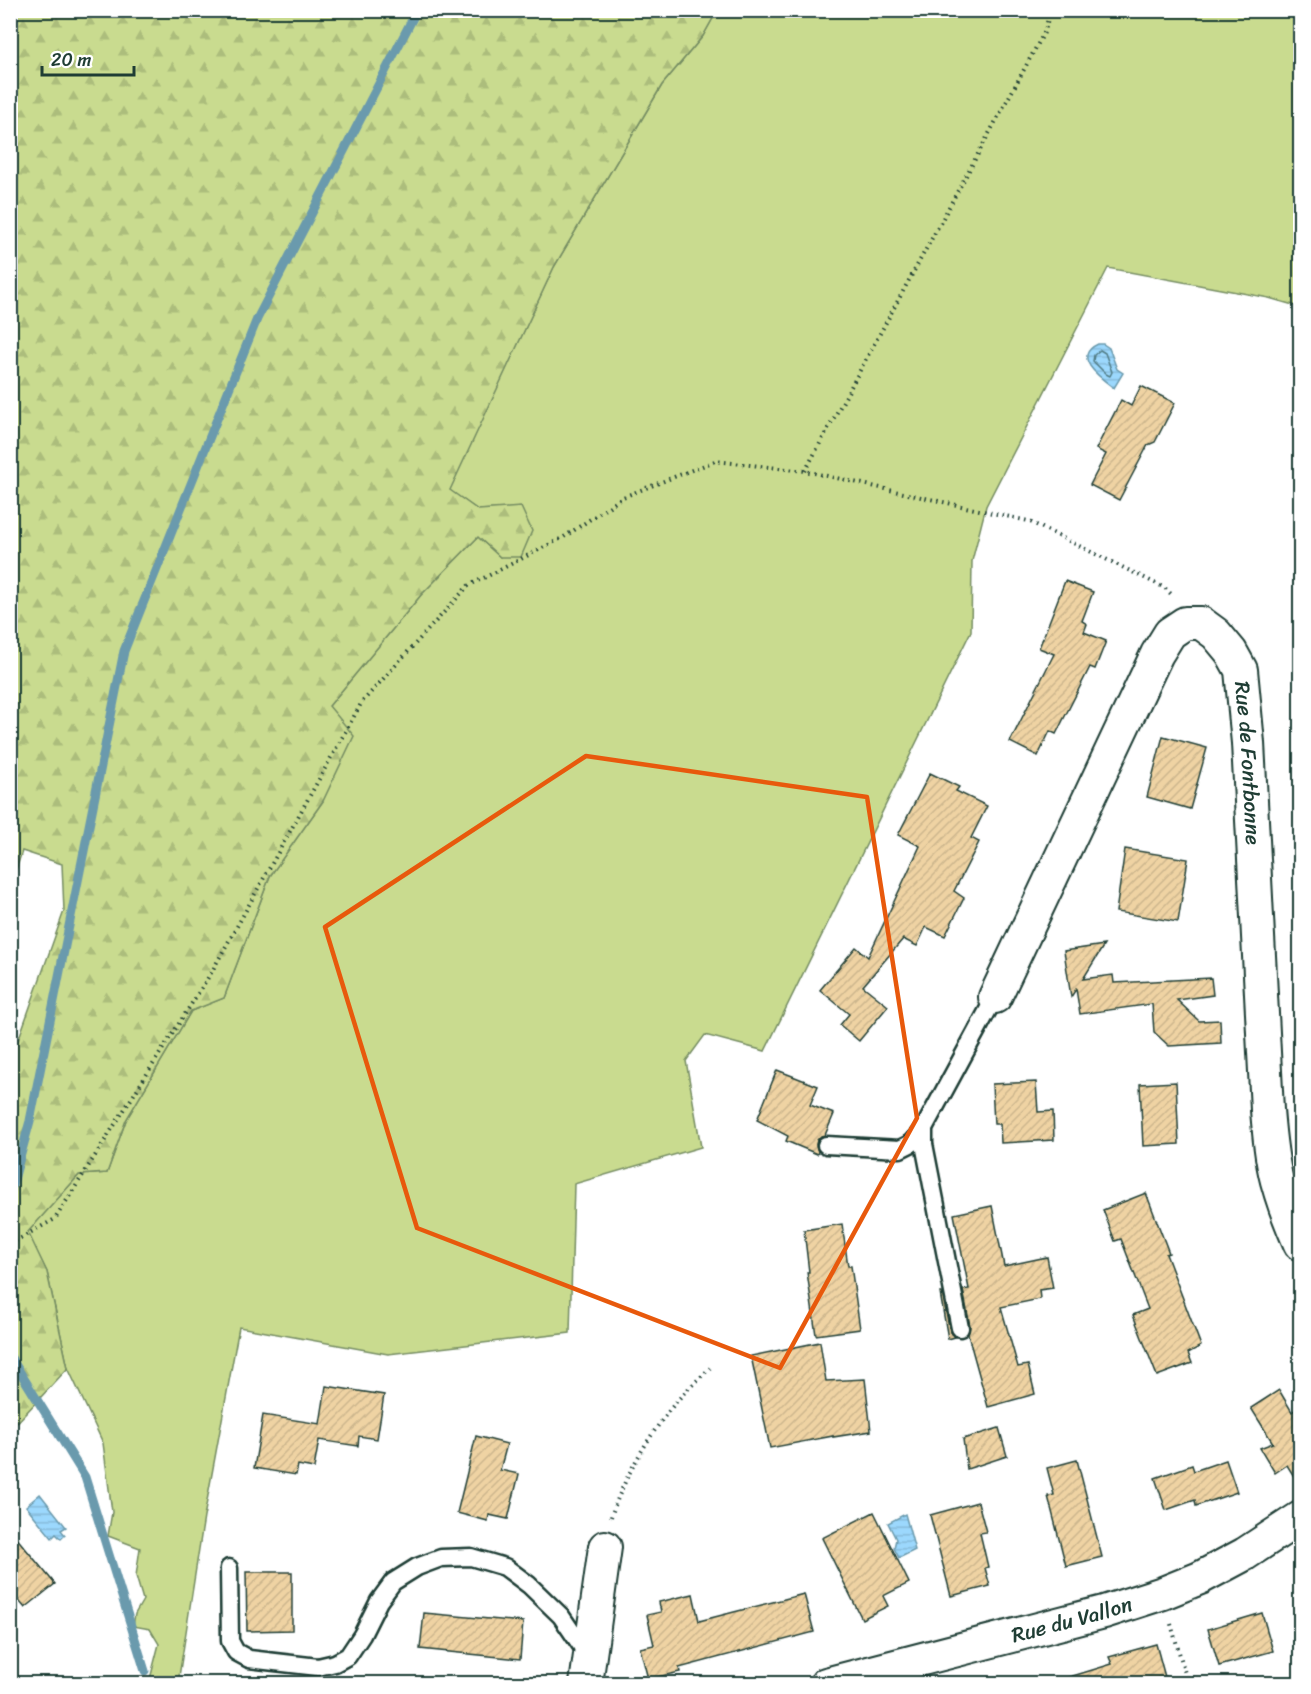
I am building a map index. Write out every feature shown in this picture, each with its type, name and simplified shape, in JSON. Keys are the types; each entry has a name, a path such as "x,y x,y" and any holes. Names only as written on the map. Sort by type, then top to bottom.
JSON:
{"street":[{"path":"995,997 1157,654 1170,633 1185,623 1201,622"},
{"name":"Rue de Fontbonne","path":"1201,622 1216,634 1231,652 1241,670 1248,743 1270,1143 1276,1180 1300,1244"},
{"name":"Rue du Vallon","path":"826,1683 1104,1612 1163,1593 1200,1578 1245,1554 1300,1518"},
{"path":"588,1671 605,1547"}],"lane":[{"path":"826,1145 900,1149 912,1143 924,1128 995,997"},
{"path":"924,1128 924,1144 960,1328"},
{"path":"228,1568 230,1641 236,1652 249,1659 318,1667 335,1663 348,1656 362,1635 379,1601 393,1582 417,1567 441,1558 471,1557 505,1567 529,1585 561,1616 588,1671"}],"path":[{"path":"805,471 1045,31 1050,10"},
{"path":"10,1244 55,1219 211,973 362,702 468,586 564,537 623,497 715,461 805,471 1028,521 1166,588 1201,622"},
{"path":"605,1547 607,1530 619,1494 644,1448 677,1401 710,1368"},
{"path":"1163,1593 1188,1683"}],"highlighted area":[{"path":"586,756 867,797 917,1118 780,1368 417,1228 325,927"}],"green space":[{"path":"11,10 717,11 703,36 662,85 554,267 450,490 478,510 521,507 532,531 521,557 500,557 478,537 421,595 329,706 354,736 323,801 270,876 224,998 191,1011 126,1120 107,1173 79,1175 28,1232 47,1272 68,1368 11,1429 11,1066 64,911 62,864 22,851 11,886"},
{"path":"717,11 1300,11 1300,307 1269,298 1108,268 986,506 972,561 971,631 765,1051 705,1035 686,1061 701,1147 574,1184 570,1333 388,1354 239,1327 204,1517 178,1683 149,1683 159,1644 150,1629 133,1626 135,1614 143,1600 136,1576 140,1548 108,1536 112,1512 103,1443 68,1368 47,1272 27,1232 79,1175 107,1173 126,1120 191,1011 224,998 270,876 323,801 329,706 421,595 478,537 500,557 521,508 478,510 449,490 554,267 662,85 703,36"}],"water":[{"path":"1098,344 1109,348 1117,369 1123,373 1114,388 1096,374 1088,361 1087,355 1090,349"},
{"path":"40,1494 66,1527 61,1530 65,1535 61,1539 56,1534 52,1538 26,1506"},
{"path":"905,1514 915,1550 899,1558 894,1548 896,1539 888,1523"}],"building":[{"path":"1141,386 1175,403 1155,442 1148,445 1119,500 1090,485 1106,454 1096,449 1121,400 1131,406"},
{"path":"1065,581 1093,592 1082,621 1087,624 1084,632 1106,641 1095,669 1090,667 1056,734 1050,731 1038,756 1010,742 1054,654 1039,648"},
{"path":"1163,736 1207,748 1190,809 1147,797"},
{"path":"930,773 959,787 956,791 987,806 971,838 979,842 954,891 964,898 945,936 926,927 917,946 903,939 863,986 888,1006 859,1041 840,1025 849,1014 820,990 856,947 868,957 920,846 898,835"},
{"path":"1125,849 1188,859 1178,922 1116,912"},
{"path":"1104,945 1083,979 1113,975 1114,983 1211,978 1213,995 1177,1000 1199,1021 1220,1020 1221,1043 1169,1046 1154,1032 1152,1004 1080,1014 1076,989 1071,997 1064,951"},
{"path":"777,1070 818,1086 810,1105 834,1114 825,1135 817,1140 817,1154 786,1141 788,1136 757,1120"},
{"path":"1036,1082 1038,1112 1053,1111 1054,1140 1001,1143 1000,1124 994,1124 992,1084"},
{"path":"1176,1082 1179,1144 1143,1146 1140,1084"},
{"path":"1146,1193 1169,1253 1166,1254 1201,1346 1188,1353 1192,1363 1157,1376 1133,1315 1148,1309 1121,1239 1115,1241 1103,1210"},
{"path":"992,1206 1004,1266 1047,1257 1053,1288 1039,1290 1040,1299 1001,1307 1018,1367 1028,1365 1035,1394 988,1407 968,1335 970,1326 963,1290 969,1289 954,1214"},
{"path":"842,1224 860,1329 816,1335 804,1230"},
{"path":"940,1293 942,1293 950,1331 955,1337 948,1339"},
{"path":"820,1342 826,1381 865,1379 871,1431 770,1448 751,1356"},
{"path":"326,1386 384,1395 377,1439 359,1436 358,1446 319,1440 314,1468 298,1465 296,1475 254,1468 263,1415 320,1424"},
{"path":"1279,1390 1292,1412 1300,1406 1300,1486 1287,1465 1275,1473 1260,1448 1273,1443 1251,1408"},
{"path":"999,1428 1007,1456 967,1469 963,1439"},
{"path":"476,1436 507,1444 500,1470 519,1474 508,1519 489,1515 488,1521 457,1513"},
{"path":"1077,1460 1102,1557 1066,1566 1048,1496 1054,1495 1047,1468"},
{"path":"1226,1460 1237,1492 1196,1506 1195,1500 1166,1510 1155,1478 1192,1465 1194,1471"},
{"path":"978,1502 986,1532 980,1533 990,1586 951,1596 930,1515"},
{"path":"874,1512 909,1583 883,1596 888,1606 862,1619 822,1538"},
{"path":"10,1530 55,1584 25,1608 10,1590"},
{"path":"246,1572 292,1572 292,1630 247,1631"},
{"path":"693,1594 699,1621 804,1594 814,1632 679,1668 680,1672 648,1679 640,1648 654,1645 647,1615 661,1612 659,1602"},
{"path":"424,1613 523,1622 520,1659 420,1649"},
{"path":"1262,1613 1273,1651 1219,1666 1208,1629"},
{"path":"1156,1644 1165,1677 1145,1683 1067,1683 1066,1678 1112,1664 1109,1657"}],"waterway":[{"path":"10,1194 30,1121 124,651 257,319 417,10"},
{"path":"10,1356 85,1477 145,1671"}]}
